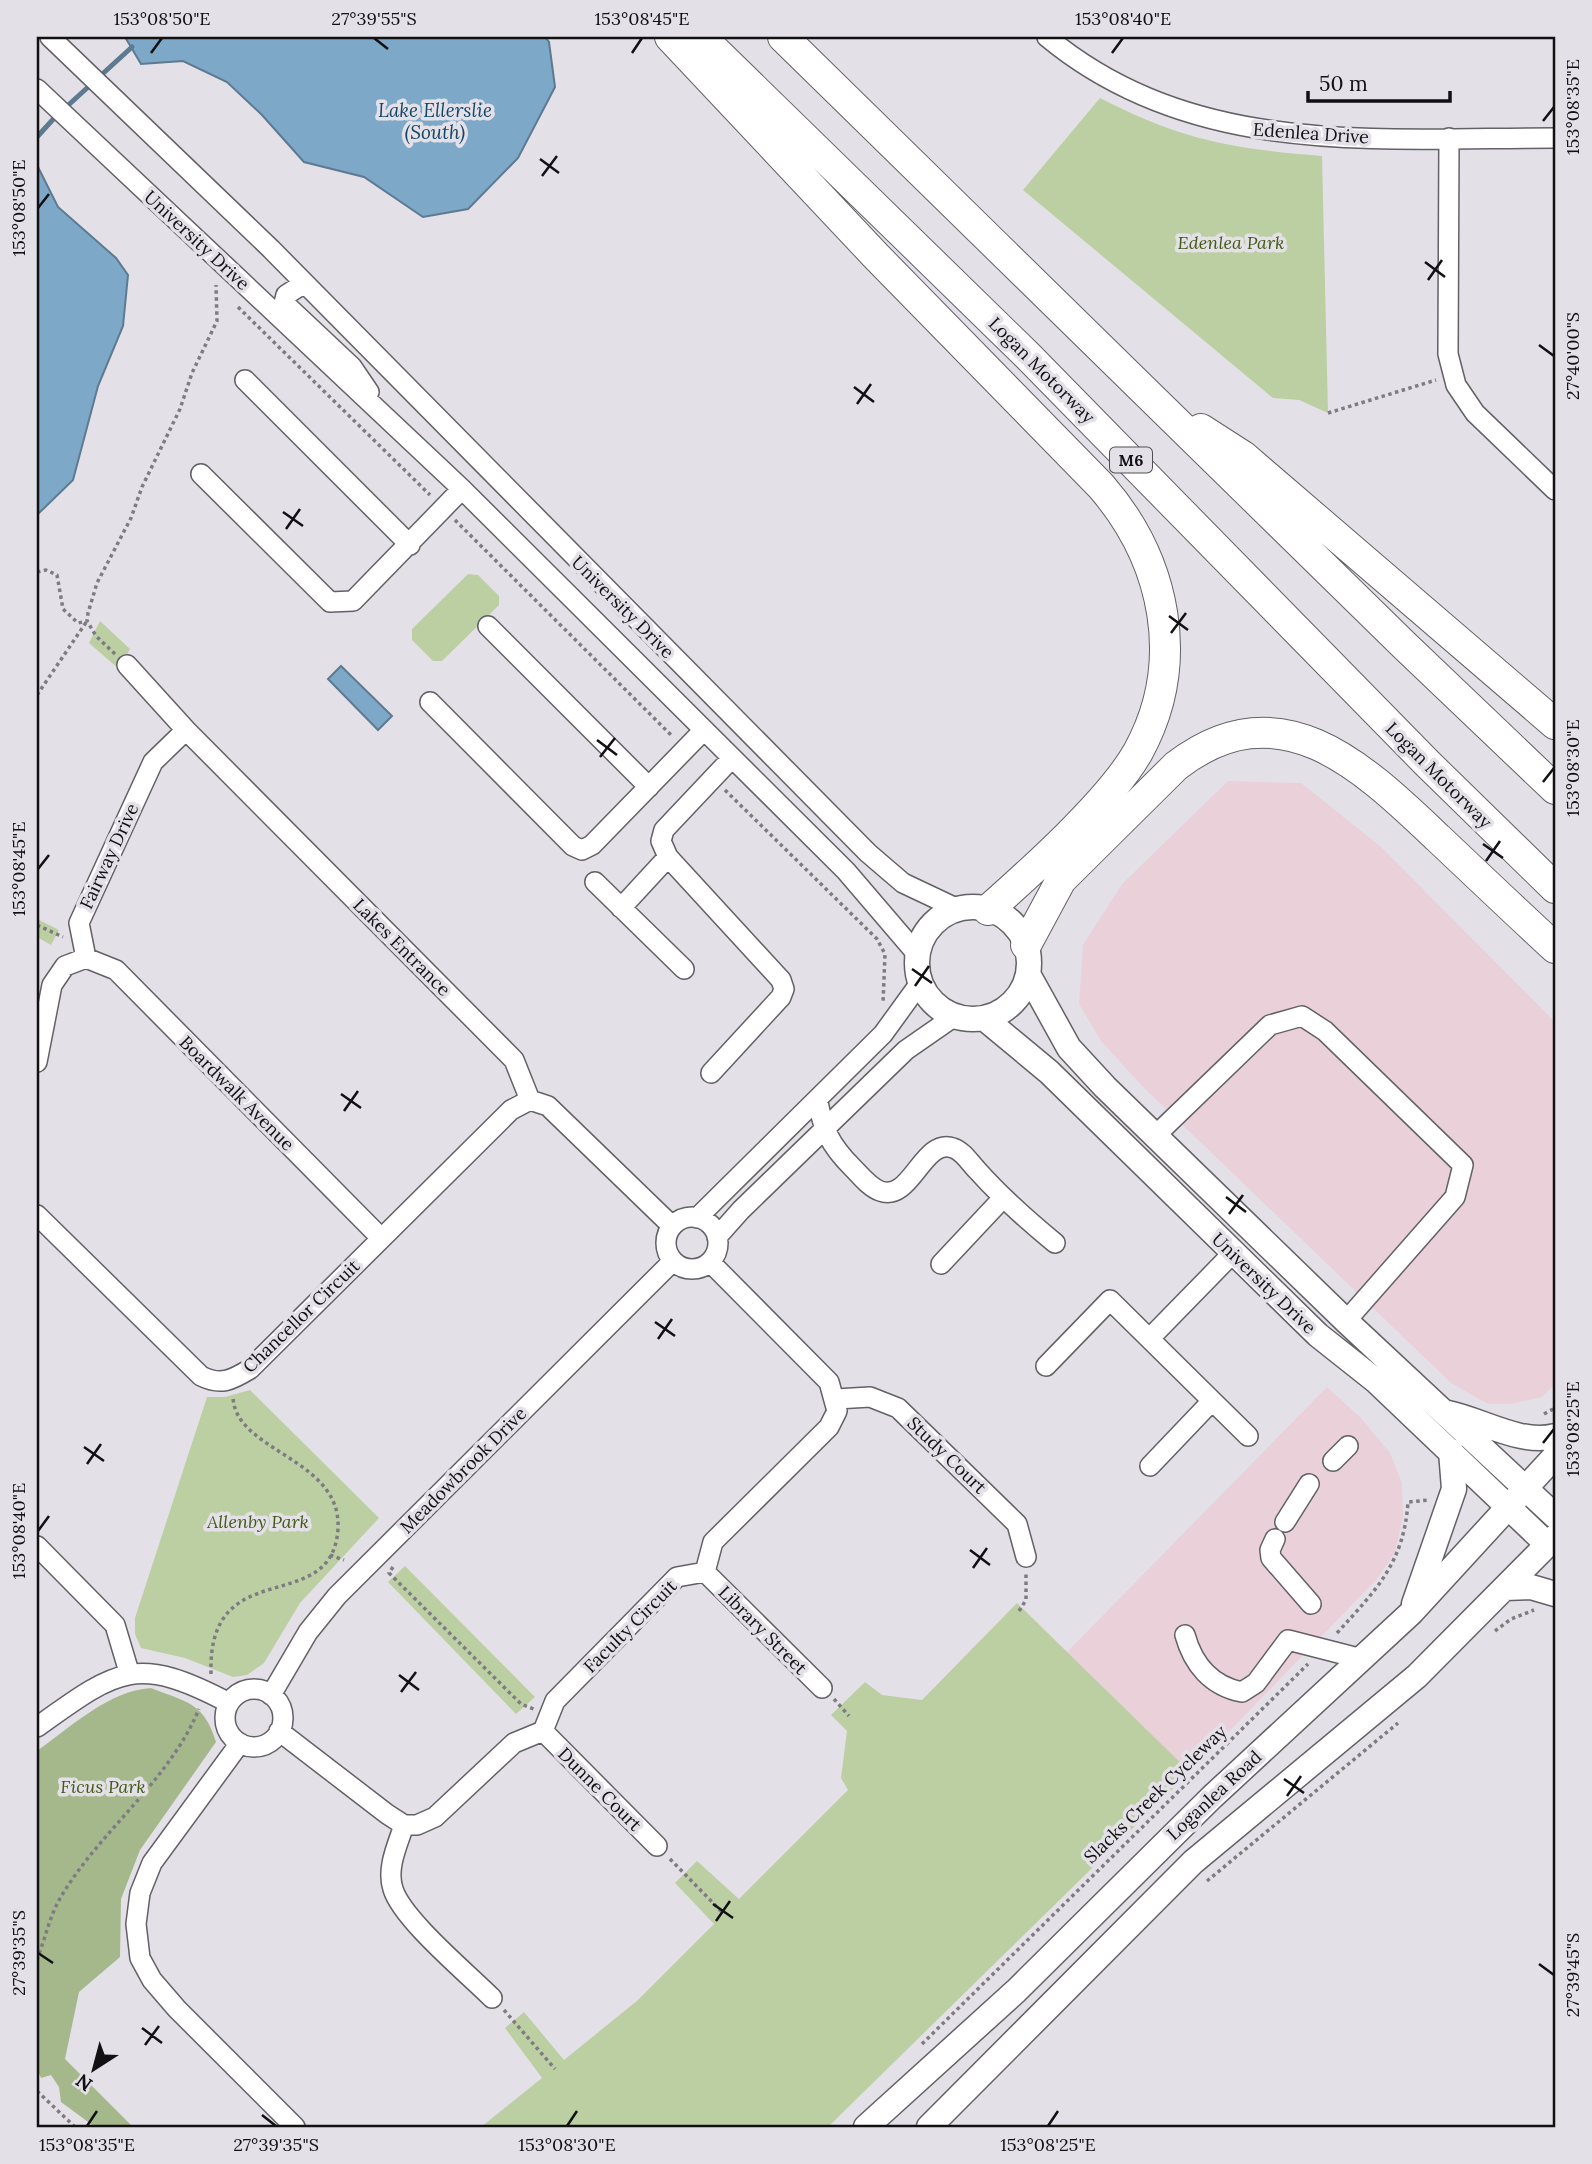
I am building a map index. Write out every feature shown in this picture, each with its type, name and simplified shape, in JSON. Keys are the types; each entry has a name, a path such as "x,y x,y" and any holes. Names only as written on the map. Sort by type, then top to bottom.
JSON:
{"highway":[{"path":"670,37 876,256 1101,486 1131,525 1145,549 1163,607 1166,634 1164,675 1151,724 1137,753 1107,792 988,910"},
{"name":"Logan Motorway","path":"701,37 1028,356 1427,763 1555,888"},
{"path":"783,37 1555,789"},
{"path":"1151,397 1243,456 1555,724"},
{"path":"1027,960 1061,880 1176,766 1217,741 1264,733 1317,743 1368,774 1555,948"}],"main road":[{"path":"958,909 988,910 1011,923 1027,960 1023,990 1013,1003 999,1013 984,1018 955,1016 940,1009 920,983 917,954 931,926 958,909"},
{"name":"University Drive","path":"1027,960 1069,1048 1155,1136 1346,1321 1447,1413 1553,1544"},
{"name":"University Drive","path":"984,1018 1048,1072 1318,1335 1376,1381 1451,1451 1518,1499 1555,1516"},
{"path":"1447,1413 1475,1419 1526,1438 1555,1436"},
{"path":"1412,1612 1450,1506 1454,1489 1451,1451"},
{"name":"Loganlea Road","path":"866,2127 1016,1991 1212,1797 1412,1612 1555,1457"},
{"name":"Loganlea Road","path":"929,2127 1193,1862 1417,1676 1553,1544"},
{"path":"1505,1588 1531,1587 1546,1601"}],"street":[{"name":"Edenlea Drive","path":"1047,37 1105,78 1144,96 1240,128 1287,135 1555,138"},
{"name":"University Drive","path":"55,42 271,249 868,853 903,883 958,909"},
{"name":"University Drive","path":"37,89 462,489 846,871 917,954"},
{"path":"1449,138 1448,354 1452,375 1475,413 1554,486"},
{"name":"University Drive","path":"303,284 286,295 284,303 352,367 387,420"},
{"path":"245,380 410,545"},
{"path":"201,474 330,602 353,601 462,489"},
{"path":"488,626 649,787"},
{"name":"Lakes Entrance","path":"127,665 186,730 514,1060 530,1100"},
{"path":"430,702 573,846 582,850 592,845 704,730"},
{"name":"Fairway Drive","path":"86,958 79,923 153,762 186,730"},
{"path":"711,1073 781,997 784,989 781,980 737,929 668,857 661,841 664,830 732,758"},
{"path":"621,908 668,857"},
{"path":"595,883 684,969"},
{"path":"37,1062 52,985 65,966 86,958"},
{"name":"Boardwalk Avenue","path":"86,958 116,970 381,1238"},
{"path":"697,1218 818,1102 883,1034 920,983"},
{"path":"717,1237 906,1050 955,1016"},
{"path":"1155,1136 1270,1025 1302,1016 1325,1031 1463,1165 1455,1197 1346,1321"},
{"path":"530,1100 548,1106 672,1226"},
{"name":"Chancellor Circuit","path":"37,1214 201,1376 215,1383 232,1380 250,1369 511,1110 530,1100"},
{"path":"818,1102 823,1130 836,1151 883,1193 894,1191 903,1185 935,1151 946,1146 957,1149 1002,1199 1055,1243"},
{"path":"941,1264 1002,1199"},
{"path":"687,1218 697,1218 712,1228 717,1237 715,1255 710,1262 695,1269 680,1267 673,1261 666,1241 672,1226 687,1218"},
{"path":"1150,1338 1233,1253"},
{"name":"Meadowbrook Drive","path":"271,1695 308,1632 337,1596 673,1261"},
{"path":"705,1572 713,1542 829,1427 836,1411 836,1399 829,1381 710,1262"},
{"path":"1046,1366 1110,1300 1248,1436"},
{"name":"Study Court","path":"836,1399 870,1397 898,1408 1017,1524 1026,1557"},
{"path":"1150,1466 1212,1401"},
{"path":"1311,1604 1275,1565 1270,1550 1280,1530 1321,1473 1348,1446"},
{"path":"37,1546 115,1625 129,1672"},
{"name":"Library Street","path":"705,1572 822,1688"},
{"name":"Faculty Circuit","path":"543,1731 555,1701 677,1577 705,1572"},
{"path":"1185,1635 1190,1655 1213,1681 1226,1689 1242,1692 1256,1683 1288,1640 1362,1660"},
{"path":"37,1727 78,1697 129,1672 156,1673 229,1703"},
{"path":"253,1689 271,1695 281,1708 279,1731 267,1744 240,1744 228,1730 226,1712 229,1703 236,1696 253,1689"},
{"path":"279,1731 404,1825 417,1825 435,1817 514,1743 543,1731"},
{"name":"Dunne Court","path":"543,1731 657,1846"},
{"path":"240,1744 152,1863 140,1893 136,1924 140,1958 152,1980 177,2009 295,2127"},
{"path":"404,1825 392,1864 392,1887 402,1909 492,1998"}],"path":[{"path":"37,695 88,621 96,583 131,518 142,487 217,321 219,305 215,281 224,291"},
{"path":"234,302 261,333 444,509 686,750"},
{"path":"1328,414 1438,379"},
{"path":"37,572 46,570 57,575 63,609 78,623 88,621"},
{"path":"88,621 96,636 127,665"},
{"path":"713,778 877,939 885,954 882,1009"},
{"path":"210,1679 210,1662 225,1614 236,1602 251,1594 293,1585 311,1576 330,1555 335,1545 338,1526 333,1504 306,1467 273,1449 241,1419 233,1403 232,1380"},
{"name":"Slacks Creek Cycleway","path":"917,2050 1322,1649 1380,1586 1398,1557 1407,1525 1408,1502 1432,1500 1450,1506"},
{"path":"330,1555 344,1560"},
{"path":"1019,1611 1026,1600 1026,1557"},
{"path":"392,1566 395,1569 389,1573 521,1704 539,1711 543,1731"},
{"path":"1494,1632 1511,1619 1546,1601"},
{"path":"37,1961 60,1897 85,1861 173,1757 202,1703"},
{"path":"1203,1885 1406,1715"},
{"path":"657,1846 722,1913"},
{"path":"492,1998 513,2018 555,2069"},
{"path":"37,2091 75,2127"}],"shaded area":[{"path":"1228,781 1301,783 1380,846 1555,1022 1555,1384 1542,1397 1510,1404 1488,1404 1451,1383 1143,1087 1101,1041 1079,1004 1083,945 1122,884"},
{"path":"1327,1387 1361,1418 1390,1453 1402,1483 1403,1517 1395,1552 1377,1579 1190,1772 1067,1652"}],"green space":[{"name":"Edenlea Park","path":"1100,98 1156,124 1208,140 1261,150 1322,156 1328,413 1299,400 1273,398 1023,190"},
{"path":"468,574 478,575 499,596 499,605 442,661 433,661 412,640 412,629"},
{"path":"100,621 130,649 119,669 89,643"},
{"path":"37,919 59,930 51,945 37,937"},
{"name":"Allenby Park","path":"250,1390 379,1518 300,1603 264,1663 247,1675 233,1677 185,1658 141,1648 135,1634 135,1618 207,1397 225,1397"},
{"path":"405,1566 535,1697 516,1714 388,1582"},
{"path":"1017,1603 1190,1772 828,2127 481,2127 542,2078 505,2028 524,2012 564,2060 638,2000 714,1924 675,1883 697,1861 739,1899 848,1790 841,1778 847,1731 831,1715 865,1682 882,1695 922,1700"},
{"name":"Ficus Park","path":"151,1688 192,1705 206,1719 216,1742 140,1850 121,1899 120,1957 79,1992 65,2059 133,2127 95,2127 61,2102 59,2087 51,2075 41,2078 37,2069 37,1751 105,1703 135,1691"}],"water":[{"name":"Lake Ellerslie (South)","path":"125,37 545,37 549,42 555,87 518,158 468,209 423,217 364,177 304,162 262,115 227,82 183,61 141,64"},
{"path":"37,165 58,207 116,258 128,275 123,326 98,386 73,480 37,515"},
{"path":"341,666 392,716 378,730 328,679"}],"waterway":[{"path":"64,109 132,47"},
{"path":"37,137 57,115"}]}
